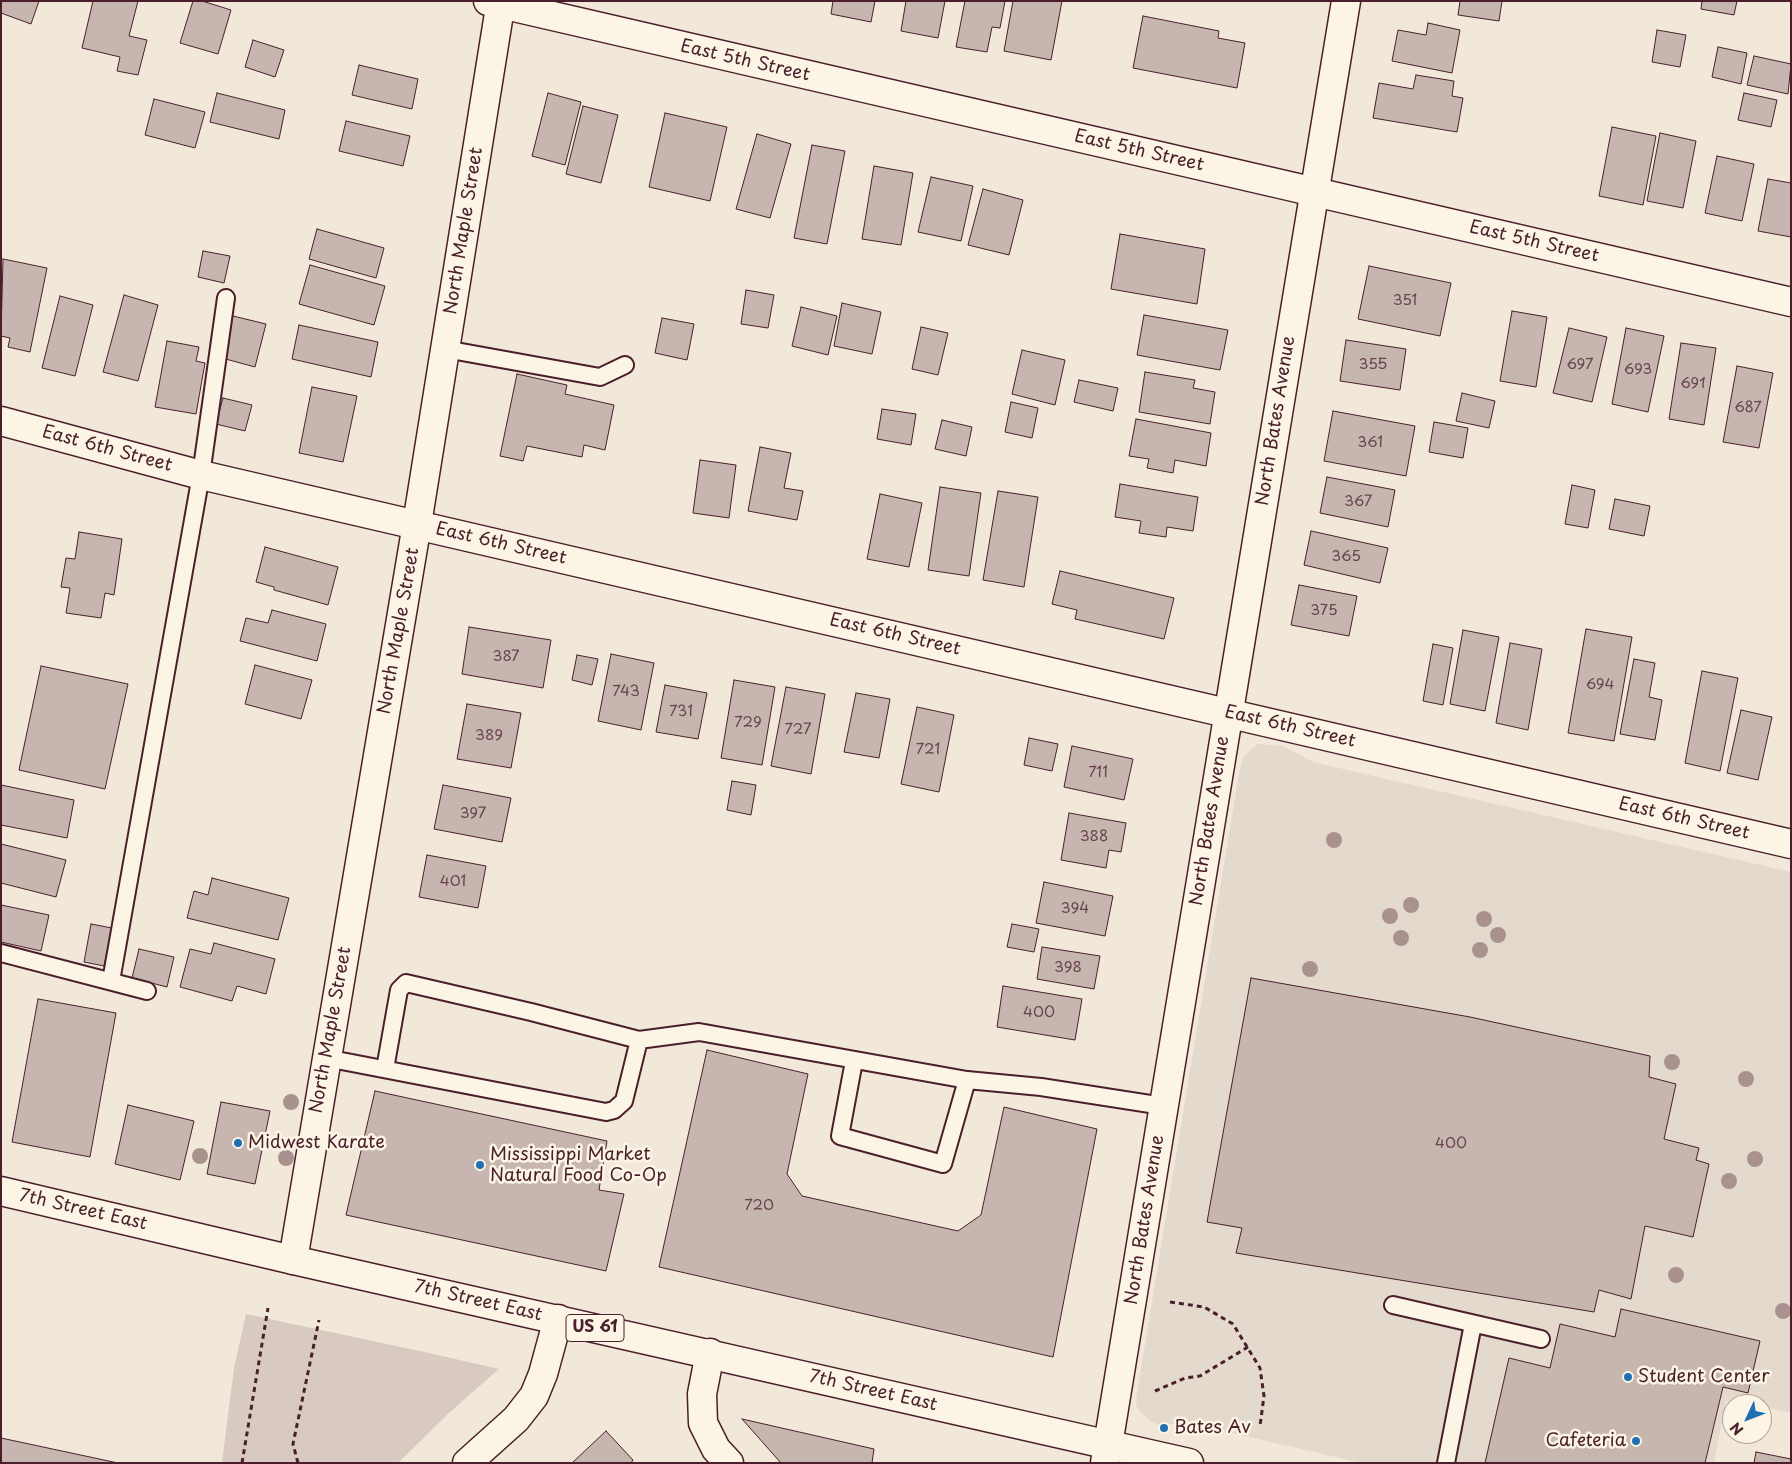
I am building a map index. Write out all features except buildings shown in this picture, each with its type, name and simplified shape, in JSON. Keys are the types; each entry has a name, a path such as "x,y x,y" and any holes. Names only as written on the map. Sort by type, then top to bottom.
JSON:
{"street":[{"name":"North Bates Avenue","path":"1106,1454 1346,1"},
{"name":"East 5th Street","path":"496,2 1791,302"},
{"name":"North Maple Street","path":"293,1260 417,524 445,350 496,2"},
{"name":"East 6th Street","path":"1,422 201,475 1791,844"},
{"name":"7th Street East","path":"1,1191 293,1260 710,1353 1106,1454 1189,1463"},
{"path":"466,1463 516,1419 534,1396 543,1374 558,1319"},
{"path":"710,1353 702,1394 703,1423 716,1449 729,1463"}],"lane":[{"path":"111,981 201,475 226,298"},
{"path":"445,350 600,377 625,365"},
{"path":"1,953 147,991"},
{"path":"385,1069 399,990 402,984 406,983 640,1040 699,1032 967,1080 1041,1087 1163,1106"},
{"path":"326,1058 606,1112 614,1110 624,1101 640,1040"},
{"path":"854,1061 840,1136 943,1164 967,1080"},
{"path":"1393,1305 1541,1339"},
{"path":"1446,1463 1473,1324"}],"path":[{"path":"1170,1302 1204,1307 1233,1324 1260,1368 1264,1396 1260,1426"},
{"path":"242,1463 268,1308"},
{"path":"298,1463 293,1444 319,1320"},
{"path":"1155,1391 1185,1378 1200,1376 1248,1347"}],"shaded area":[{"path":"1257,744 1283,746 1313,762 1791,872 1791,1413 1772,1409 1772,1394 1722,1394 1722,1422 1714,1463 1362,1463 1184,1422 1161,1426 1152,1422 1139,1411 1136,1405 1137,1393 1243,757"},
{"path":"246,1314 499,1369 450,1412 398,1463 222,1463 234,1368"}],"place":[{"name":"Midwest Karate","path":"238,1143"},
{"name":"Mississippi Market Natural Food Co-Op","path":"480,1165"},
{"name":"Student Center","path":"1628,1377"},
{"name":"Bates Av","path":"1164,1428"},
{"name":"Cafeteria","path":"1636,1441"}]}
